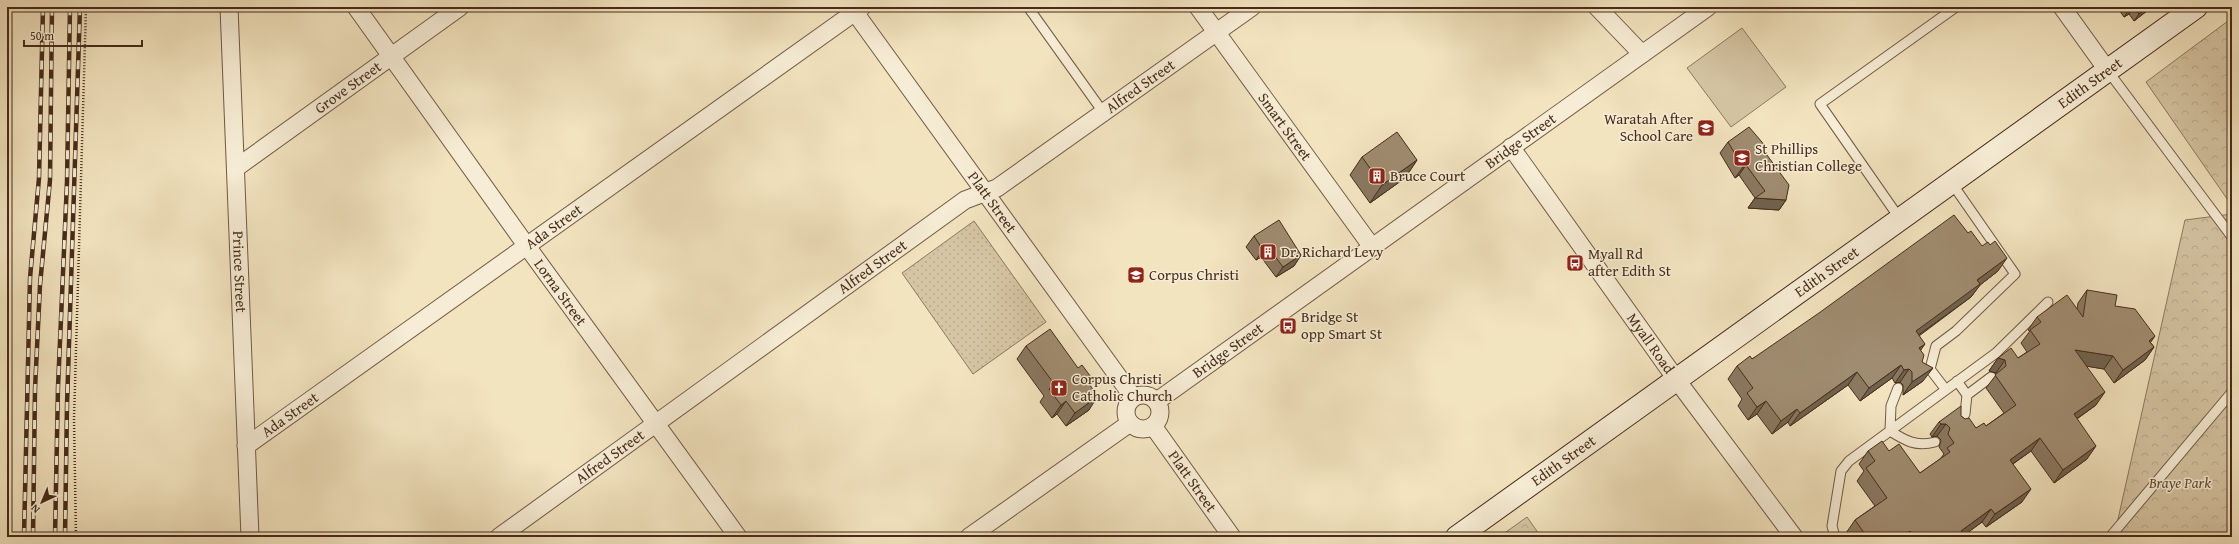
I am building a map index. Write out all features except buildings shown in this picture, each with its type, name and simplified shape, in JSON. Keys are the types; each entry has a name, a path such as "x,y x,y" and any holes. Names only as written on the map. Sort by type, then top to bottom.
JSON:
{"main road":[{"name":"Edith Street","path":"1457,537 2196,7"}],"street":[{"name":"Prince Street","path":"229,7 250,537"},
{"name":"Lorna Street","path":"356,7 390,57 738,537"},
{"name":"Grove Street","path":"236,168 460,7"},
{"name":"Smart Street","path":"1198,7 1372,247"},
{"name":"Alfred Street","path":"499,537 965,200 997,188 1252,7"},
{"path":"1597,7 1642,54"},
{"name":"Bridge Street","path":"1157,401 1708,7"},
{"path":"2062,7 2108,71"},
{"name":"Platt Street","path":"856,9 984,193 1134,397"},
{"name":"Ada Street","path":"246,446 856,9"},
{"name":"Myall Road","path":"1512,147 1676,379 1794,537"},
{"path":"1143,394 1157,401 1161,412 1159,420 1153,426 1141,429 1130,423 1126,409 1134,397 1143,394"},
{"path":"970,537 1130,423"},
{"name":"Platt Street","path":"1153,426 1232,537"}],"lane":[{"path":"1028,7 1103,112"},
{"path":"1900,219 1820,104 1956,7"},
{"path":"2108,71 2232,237"},
{"path":"1930,369 1936,346 1956,331 2015,274 1951,182"},
{"path":"1835,537 1832,526 1841,471 1849,461 1996,353 2048,302"},
{"path":"1918,373 1930,369"},
{"path":"1930,369 1946,390"},
{"path":"1967,395 1991,377"},
{"path":"1957,381 1967,395 1965,414 1957,426"},
{"path":"1890,431 1891,406 1898,388"},
{"path":"2110,537 2232,392"},
{"path":"1890,431 1907,442 1924,445 1935,442"}],"path":[{"path":"76,537 74,419 86,7"}],"green space":[{"path":"2232,18 2232,206 2146,82"},
{"path":"1742,28 1786,87 1731,127 1687,68"},
{"name":"Braye Park","path":"2232,214 2232,537 2114,537 2185,220"},
{"path":"974,221 1046,322 973,374 902,273"},
{"path":"1527,517 1541,537 1499,537"}],"railway":[{"path":"24,537 30,278 39,178 43,7"},
{"path":"33,537 35,389 40,285 50,180 52,7"},
{"path":"55,537 58,387 67,182 70,7"},
{"path":"65,537 67,405 80,7"}],"place":[{"name":"Waratah After School Care","path":"1706,128"},
{"name":"St Phillips Christian College","path":"1742,158"},
{"name":"Bruce Court","path":"1377,176"},
{"name":"Dr. Richard Levy","path":"1268,252"},
{"name":"Myall Rd after Edith St","path":"1575,263"},
{"name":"Corpus Christi","path":"1136,275"},
{"name":"Bridge St opp Smart St","path":"1288,326"},
{"name":"Corpus Christi Catholic Church","path":"1059,388"}]}
